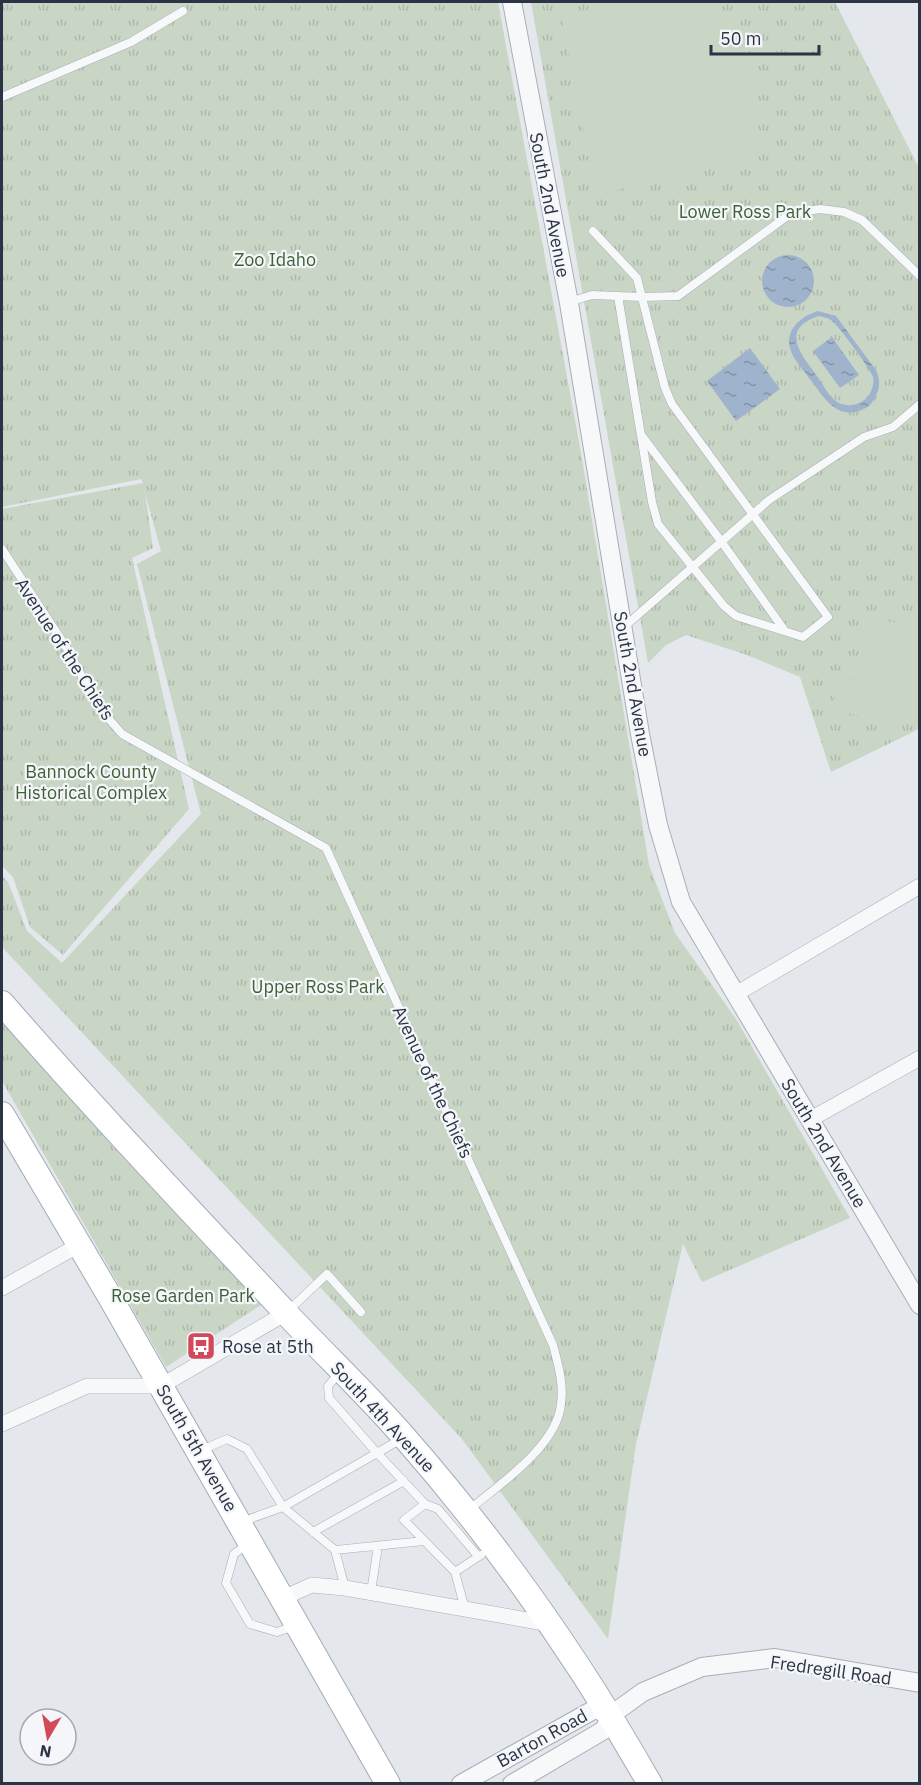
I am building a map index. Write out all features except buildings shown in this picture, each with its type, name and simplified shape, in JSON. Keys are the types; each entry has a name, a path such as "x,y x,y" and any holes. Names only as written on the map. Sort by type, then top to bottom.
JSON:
{"main road":[{"name":"South 4th Avenue","path":"2,1003 286,1313 404,1437 466,1512 485,1552 550,1624 611,1715 650,1784"},
{"name":"South 5th Avenue","path":"2,1114 199,1452 241,1540 283,1598 388,1784"}],"street":[{"name":"South 2nd Avenue","path":"512,2 569,303 640,734 658,825 681,902 920,1305"},
{"path":"735,994 920,886"},
{"path":"809,1120 920,1058"},
{"path":"2,1288 79,1245"},
{"path":"2,1424 87,1386 161,1386 286,1313"},
{"path":"283,1598 312,1585 345,1588 550,1624"},
{"name":"Fredregill Road","path":"611,1715 643,1692 702,1667 775,1658 920,1683"},
{"name":"Barton Road","path":"461,1784 595,1709 611,1715 604,1730 512,1784"}],"lane":[{"path":"2,97 131,42 183,11"},
{"path":"569,303 592,295 678,296 790,214 820,209 844,212 862,220 920,276"},
{"path":"593,231 637,278 665,388 672,404 828,617 803,637 736,616 724,606 658,524 652,502 618,296"},
{"path":"623,628 769,500 864,437 893,426 920,404"},
{"path":"641,435 785,631"},
{"name":"Avenue of the Chiefs","path":"2,549 68,650 97,705 122,734 326,848 553,1345 561,1378 561,1404 557,1422 544,1442 516,1471 466,1512"},
{"path":"286,1313 327,1274 361,1312"},
{"path":"341,1371 328,1386 329,1398 425,1504 438,1509 485,1552 455,1572"},
{"path":"298,1624 277,1632 250,1624 226,1583 241,1540 283,1507 404,1437"},
{"path":"199,1452 227,1439 247,1449 283,1507 335,1550 345,1588"},
{"path":"313,1532 404,1481"},
{"path":"425,1504 404,1520 455,1572 465,1609"},
{"path":"335,1550 424,1541"},
{"path":"371,1592 378,1546"}],"green space":[{"path":"2,2 498,2 581,453 649,865 675,933 736,1019 850,1218 702,1282 683,1244 636,1444 608,1639 462,1439 2,947 2,876 8,882 27,931 62,963 201,814 137,564 161,551 145,493 153,548 132,558 189,809 63,955 30,927 13,877 2,866 2,509 143,483 141,479 2,507"},
{"name":"Lower Ross Park","path":"531,2 835,2 919,168 919,729 831,772 800,677 747,655 686,635 666,645 648,663"},
{"path":"624,2 700,2 747,32 761,156 596,195 561,16"},
{"path":"870,618 919,627 919,721 912,724 833,711 838,677 859,681"},
{"name":"Rose Garden Park","path":"2,1014 261,1305 166,1367 2,1081"}],"water":[{"path":"783,255 793,255 807,262 814,281 807,300 793,307 783,307 773,303 766,296 762,286 762,276 766,266 773,259"},
{"path":"818,311 836,316 876,370 879,382 875,397 872,403 859,411 850,413 830,404 791,351 789,337 795,325","holes":["819,316 835,324 861,357 873,377 870,392 866,399 859,403 845,405 834,400 800,351 796,335 799,328 807,321"]},
{"path":"832,337 859,375 840,388 813,351"},
{"path":"750,348 780,389 736,421 707,381"}],"place":[{"name":"Rose at 5th","path":"201,1346"}],"park label":[{"name":"Zoo Idaho","path":"275,259"},
{"name":"Bannock County Historical Complex","path":"91,781"},
{"name":"Upper Ross Park","path":"318,986"}]}
